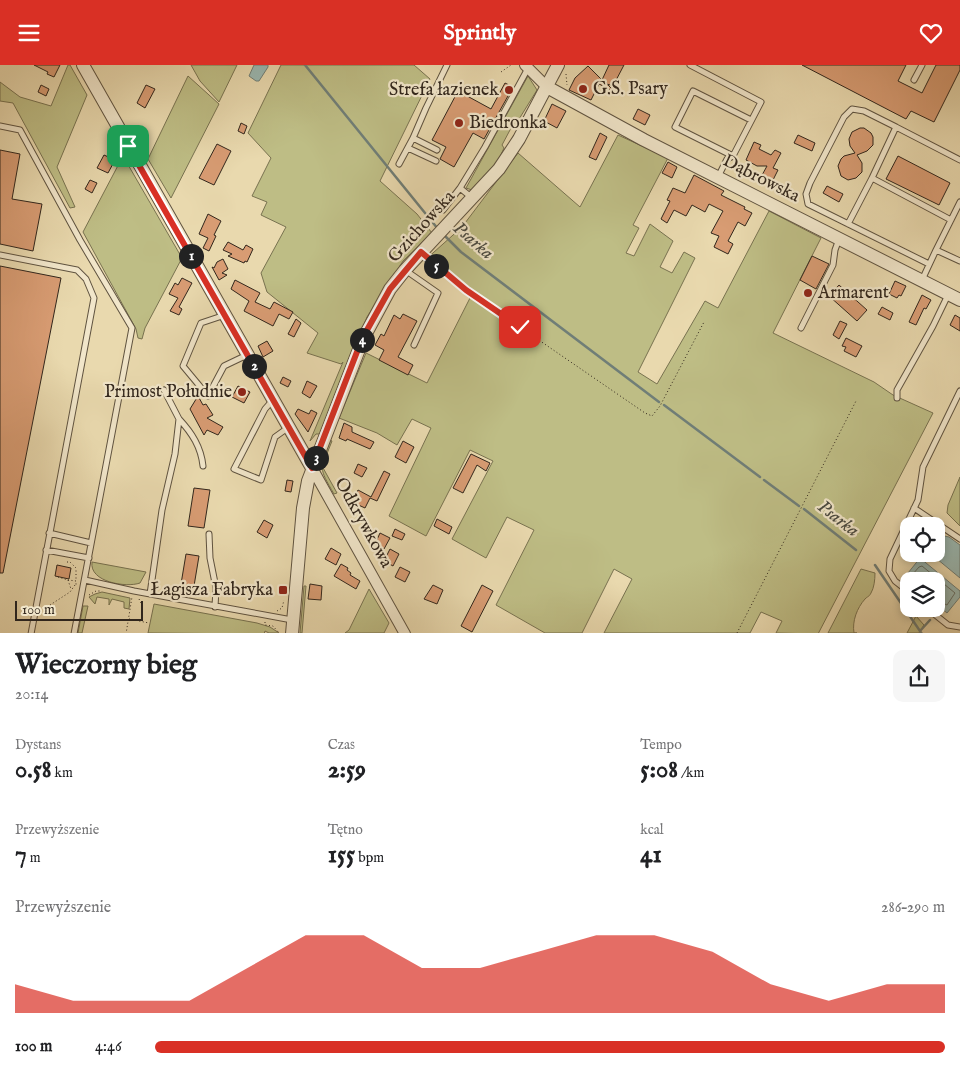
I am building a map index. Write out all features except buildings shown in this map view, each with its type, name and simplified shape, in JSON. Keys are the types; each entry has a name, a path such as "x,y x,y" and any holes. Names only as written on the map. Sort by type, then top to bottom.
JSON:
{"street":[{"name":"Odkrywkowa","path":"83,65 406,633"},
{"path":"527,67 547,87"},
{"name":"Gzichowska","path":"292,633 303,508 312,468 362,339 390,289 405,270 499,169 547,87 562,69"},
{"name":"Dąbrowska","path":"547,87 644,140 921,281 949,292 960,301"}],"lane":[{"path":"399,164 447,65"},
{"path":"690,65 761,102 733,155 727,159 718,177"},
{"path":"914,80 922,65"},
{"path":"443,210 460,188 485,147 527,67"},
{"path":"733,155 674,127 693,91 752,120"},
{"path":"929,264 808,204 806,194 844,117 852,109 864,111 960,160"},
{"path":"0,126 20,130 80,240 132,328 74,633"},
{"path":"848,224 896,127"},
{"path":"413,138 437,150"},
{"path":"408,147 436,161"},
{"path":"872,178 951,220"},
{"path":"460,188 472,198"},
{"path":"921,281 960,202"},
{"path":"801,328 833,265 835,250 840,239"},
{"path":"936,249 960,261"},
{"path":"0,255 77,270 86,279 94,299 30,633"},
{"path":"405,270 438,293 414,345"},
{"path":"898,398 897,391 933,326 949,292"},
{"path":"225,315 201,323 183,366 208,396 224,366 248,355"},
{"path":"164,390 179,419 190,431 202,454 203,466"},
{"path":"900,585 889,571 890,559 918,500 923,467 960,391"},
{"path":"274,400 264,409 234,469 261,481 275,437 289,427"},
{"path":"150,594 162,510 175,454 179,419"},
{"path":"914,508 960,539"},
{"path":"49,533 92,543"},
{"path":"209,534 210,558 216,588 215,607"},
{"path":"46,550 89,558"},
{"path":"85,580 133,594 150,594 292,620"},
{"path":"938,617 948,625 960,627"}],"path":[{"path":"500,72 511,65"},
{"path":"562,69 567,87"},
{"path":"421,252 466,290 652,416 660,406 704,322"},
{"path":"737,633 856,401"},
{"path":"67,562 76,568 76,585 87,597 96,591 102,591"},
{"path":"58,577 76,581"},
{"path":"68,580 71,590"},
{"path":"47,607 76,585"},
{"path":"126,633 133,594"},
{"path":"125,595 133,594 140,599 142,605"},
{"path":"276,611 282,608 284,597"},
{"path":"128,619 149,623"},
{"path":"264,625 273,626 280,633"}],"shaded area":[{"path":"68,65 70,65 87,95 57,167 75,207 70,208 13,103 0,101 0,82 20,97 51,106"},
{"path":"191,65 237,65 219,102 200,81"},
{"path":"281,65 414,65 430,79 380,181 417,214 432,233 403,261 367,317 320,434 316,434 310,441 343,362 341,364 307,353 318,333 267,292 261,273 286,227 261,215 267,202 252,196 271,158 248,133"},
{"path":"188,76 219,104 171,198 148,159"},
{"path":"528,76 537,90 516,124 513,123 502,145 504,148 498,161 472,190 466,188"},
{"path":"618,135 668,158 633,225 639,228 626,253 634,256 650,224 673,241 660,267 672,273 684,252 695,258 638,372 657,384 705,301 718,308 769,211 821,238 773,333 874,382 893,395 933,413 819,633 776,633 782,621 761,612 750,633 604,633 632,579 614,569 582,633 545,633 496,605 534,530 507,517 486,558 452,539 493,461 470,450 426,536 389,516 431,428 412,419 397,445 377,433 339,418 366,353 427,383 471,296 424,261 462,227 518,153 580,207"},
{"path":"123,156 182,258 145,328 142,339 138,338 136,329 83,232"},
{"path":"330,440 332,441 322,465 324,457"},
{"path":"322,467 337,493 334,494 323,473"},
{"path":"960,477 960,526 947,513 948,505"},
{"path":"92,562 146,572 140,583 118,584 102,579 96,574"},
{"path":"861,569 875,573 875,581 870,594 857,611 854,633 828,633"},
{"path":"304,586 306,586 302,633 300,633"},
{"path":"369,589 389,623 384,633 345,633 349,630"},
{"path":"102,592 130,598 129,609 124,608 124,602 112,599 109,605 109,599 97,597 95,604 89,597"},
{"path":"154,604 257,623 270,627 279,633 265,631 264,633 148,633"},
{"path":"83,606 88,606 82,633 78,633"},
{"path":"917,617 924,625 919,633 907,633"}],"water":[{"path":"254,65 268,65 259,81 249,76"},
{"path":"945,536 960,545 960,578 941,562 945,562"},
{"path":"917,562 925,562 937,572 909,572"},
{"path":"945,579 960,591 960,597 947,613 945,611"}],"waterway":[{"name":"Psarka","path":"305,65 438,229"},
{"name":"Psarka","path":"444,235 461,252 659,402"},
{"name":"Psarka","path":"664,405 760,477"},
{"name":"Psarka","path":"764,480 799,506"},
{"name":"Psarka","path":"804,509 856,550"},
{"name":"Psarka","path":"875,565 921,633"},
{"path":"920,631 930,620"}],"place":[{"name":"G.S. Psary","path":"583,89"},
{"name":"Strefa łazienek","path":"509,90"},
{"name":"Biedronka","path":"459,123"},
{"name":"Armarent","path":"808,293"},
{"name":"Primost Południe","path":"242,392"},
{"name":"Łagisza Fabryka","path":"283,590"}],"route":[{"path":"128,146 312,468 362,339 374,315 390,289 421,252 466,290 520,327"}]}
